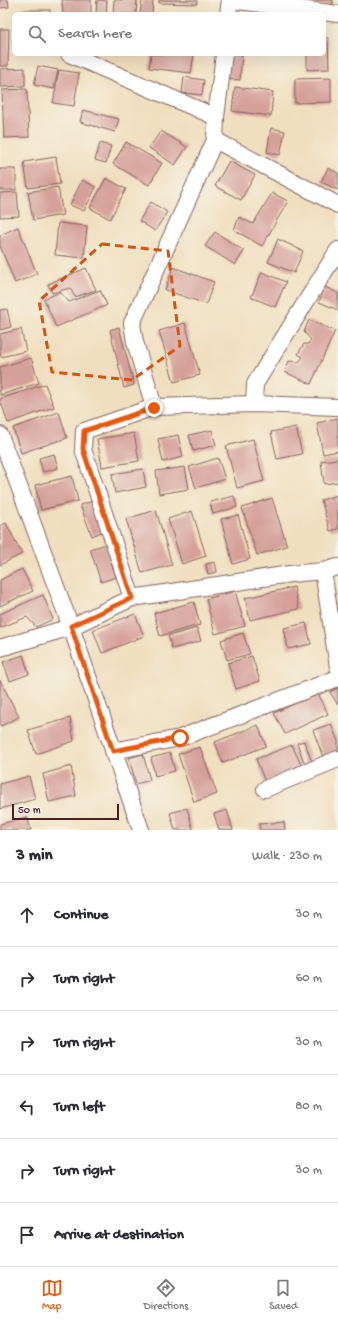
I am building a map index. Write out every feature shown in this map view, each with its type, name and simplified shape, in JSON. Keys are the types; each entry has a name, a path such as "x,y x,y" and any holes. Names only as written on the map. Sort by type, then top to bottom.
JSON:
{"street":[{"path":"228,12 230,0 323,12"},
{"path":"326,12 338,14"},
{"path":"74,56 216,117"},
{"path":"154,408 135,342 132,323 215,140 216,117 224,56"},
{"path":"215,140 338,205"},
{"path":"254,404 255,384 338,250"},
{"path":"132,598 83,449 84,431 154,408 254,404 338,407"},
{"path":"0,434 71,626 141,830"},
{"path":"0,648 71,626 132,598 331,569 338,667"},
{"path":"113,751 180,738 338,678"},
{"path":"265,789 338,759"}],"highlighted area":[{"path":"102,244 168,251 180,346 132,380 52,372 39,301"}],"building":[{"path":"0,0 8,0 9,7 0,8"},
{"path":"62,0 91,0 91,12 63,12"},
{"path":"97,0 107,1 106,12 96,12"},
{"path":"114,0 137,0 136,12 113,12"},
{"path":"142,0 153,0 152,12 140,12"},
{"path":"159,0 197,0 197,4 159,3"},
{"path":"308,0 333,0 332,7 308,3"},
{"path":"24,10 50,10 50,12 24,12"},
{"path":"0,29 9,29 8,66 0,66"},
{"path":"326,38 328,38 329,69 307,70 307,56 326,56"},
{"path":"151,56 194,56 191,73 149,68"},
{"path":"229,56 242,56 240,80 226,79"},
{"path":"38,66 58,70 54,89 34,85"},
{"path":"25,68 25,86 0,87 0,69"},
{"path":"59,70 79,73 74,106 53,103"},
{"path":"184,77 204,80 202,95 182,93"},
{"path":"331,78 331,102 295,103 295,79"},
{"path":"235,87 273,92 271,116 232,111"},
{"path":"27,89 29,137 4,138 2,90"},
{"path":"83,110 119,119 115,132 80,122"},
{"path":"271,128 285,131 280,155 267,152"},
{"path":"161,131 187,147 175,165 149,148"},
{"path":"126,142 162,163 149,185 113,164"},
{"path":"100,143 111,146 106,163 95,160"},
{"path":"56,157 60,184 28,188 24,162"},
{"path":"229,161 255,175 241,200 215,186"},
{"path":"328,168 338,173 338,190 321,182"},
{"path":"0,169 16,169 16,190 0,190"},
{"path":"106,178 126,189 110,219 90,208"},
{"path":"82,180 96,187 84,211 70,205"},
{"path":"58,187 63,215 33,220 28,192"},
{"path":"17,192 19,216 0,217 0,193"},
{"path":"272,193 288,201 262,246 234,230 239,217 253,224"},
{"path":"151,202 167,212 155,231 139,221"},
{"path":"58,223 87,226 84,258 55,255"},
{"path":"18,227 37,274 15,283 0,246 0,235"},
{"path":"215,232 244,251 235,265 205,246"},
{"path":"278,239 303,251 294,273 268,262"},
{"path":"173,267 214,282 206,304 165,290"},
{"path":"86,268 96,290 75,297 70,288 52,293 48,284"},
{"path":"262,272 286,282 275,307 251,297"},
{"path":"325,287 338,293 338,310 319,302"},
{"path":"100,290 107,305 56,327 44,299 60,292 69,302"},
{"path":"7,309 11,327 0,330 0,310"},
{"path":"309,320 335,331 311,384 285,372 289,361 299,362 303,357 298,354 304,344 308,344 311,340 304,332"},
{"path":"185,323 200,375 174,382 159,331"},
{"path":"119,327 134,385 124,388 110,330"},
{"path":"21,329 26,351 1,357 0,334"},
{"path":"31,358 39,383 0,395 0,367"},
{"path":"45,384 54,407 8,423 0,399"},
{"path":"59,412 67,438 21,453 13,428"},
{"path":"338,418 338,451 323,454 317,423"},
{"path":"296,427 302,454 277,459 271,432"},
{"path":"212,430 216,445 193,451 189,435"},
{"path":"134,433 139,461 102,467 97,439"},
{"path":"178,435 183,457 163,462 158,439"},
{"path":"253,439 264,481 237,488 226,446"},
{"path":"54,454 58,468 43,472 39,458"},
{"path":"218,458 225,479 196,488 189,467"},
{"path":"338,459 338,482 324,484 321,461"},
{"path":"185,467 189,489 159,494 156,471"},
{"path":"143,469 146,487 115,493 112,474"},
{"path":"72,476 78,501 41,510 35,485"},
{"path":"338,495 338,529 330,531 321,500"},
{"path":"234,496 237,507 213,514 210,502"},
{"path":"272,498 287,546 257,555 242,508"},
{"path":"93,501 104,531 92,536 80,505"},
{"path":"156,510 172,565 142,573 126,519"},
{"path":"192,511 206,556 182,564 168,519"},
{"path":"238,515 250,559 233,564 221,519"},
{"path":"6,523 22,554 0,565 0,526"},
{"path":"106,544 116,577 101,582 90,549"},
{"path":"215,562 217,572 208,574 206,564"},
{"path":"22,569 33,591 0,606 0,580"},
{"path":"294,587 299,609 250,620 245,598"},
{"path":"235,591 245,626 215,634 206,599"},
{"path":"43,595 53,619 36,627 27,617 0,628 0,614"},
{"path":"194,602 200,625 160,636 154,613"},
{"path":"135,614 144,636 102,653 93,630"},
{"path":"306,623 311,644 288,649 284,628"},
{"path":"197,628 201,641 172,649 168,636"},
{"path":"243,633 250,654 227,660 221,640"},
{"path":"23,655 29,674 10,681 3,662"},
{"path":"252,656 260,681 236,689 228,663"},
{"path":"0,680 19,717 1,726 0,725"},
{"path":"338,688 338,705 330,692"},
{"path":"318,693 328,714 285,734 274,713"},
{"path":"70,718 74,741 36,754 28,730"},
{"path":"331,724 338,741 338,751 323,757 313,730"},
{"path":"258,725 266,746 223,763 215,742"},
{"path":"304,741 312,762 305,765 297,743"},
{"path":"292,745 302,767 265,782 256,759"},
{"path":"200,747 217,794 194,802 178,754"},
{"path":"170,753 175,771 155,776 151,758"},
{"path":"143,754 150,780 136,784 129,758"},
{"path":"71,766 76,796 49,802 43,774"},
{"path":"29,776 35,799 0,809 0,784"},
{"path":"187,808 193,830 175,830 170,813"},
{"path":"227,810 233,830 219,830 214,814"},
{"path":"27,817 31,830 0,830 0,824"},
{"path":"284,822 285,830 260,830 259,824"}],"route":[{"path":"154,408 84,431 83,449 132,598 71,626 113,751 180,738"}]}
